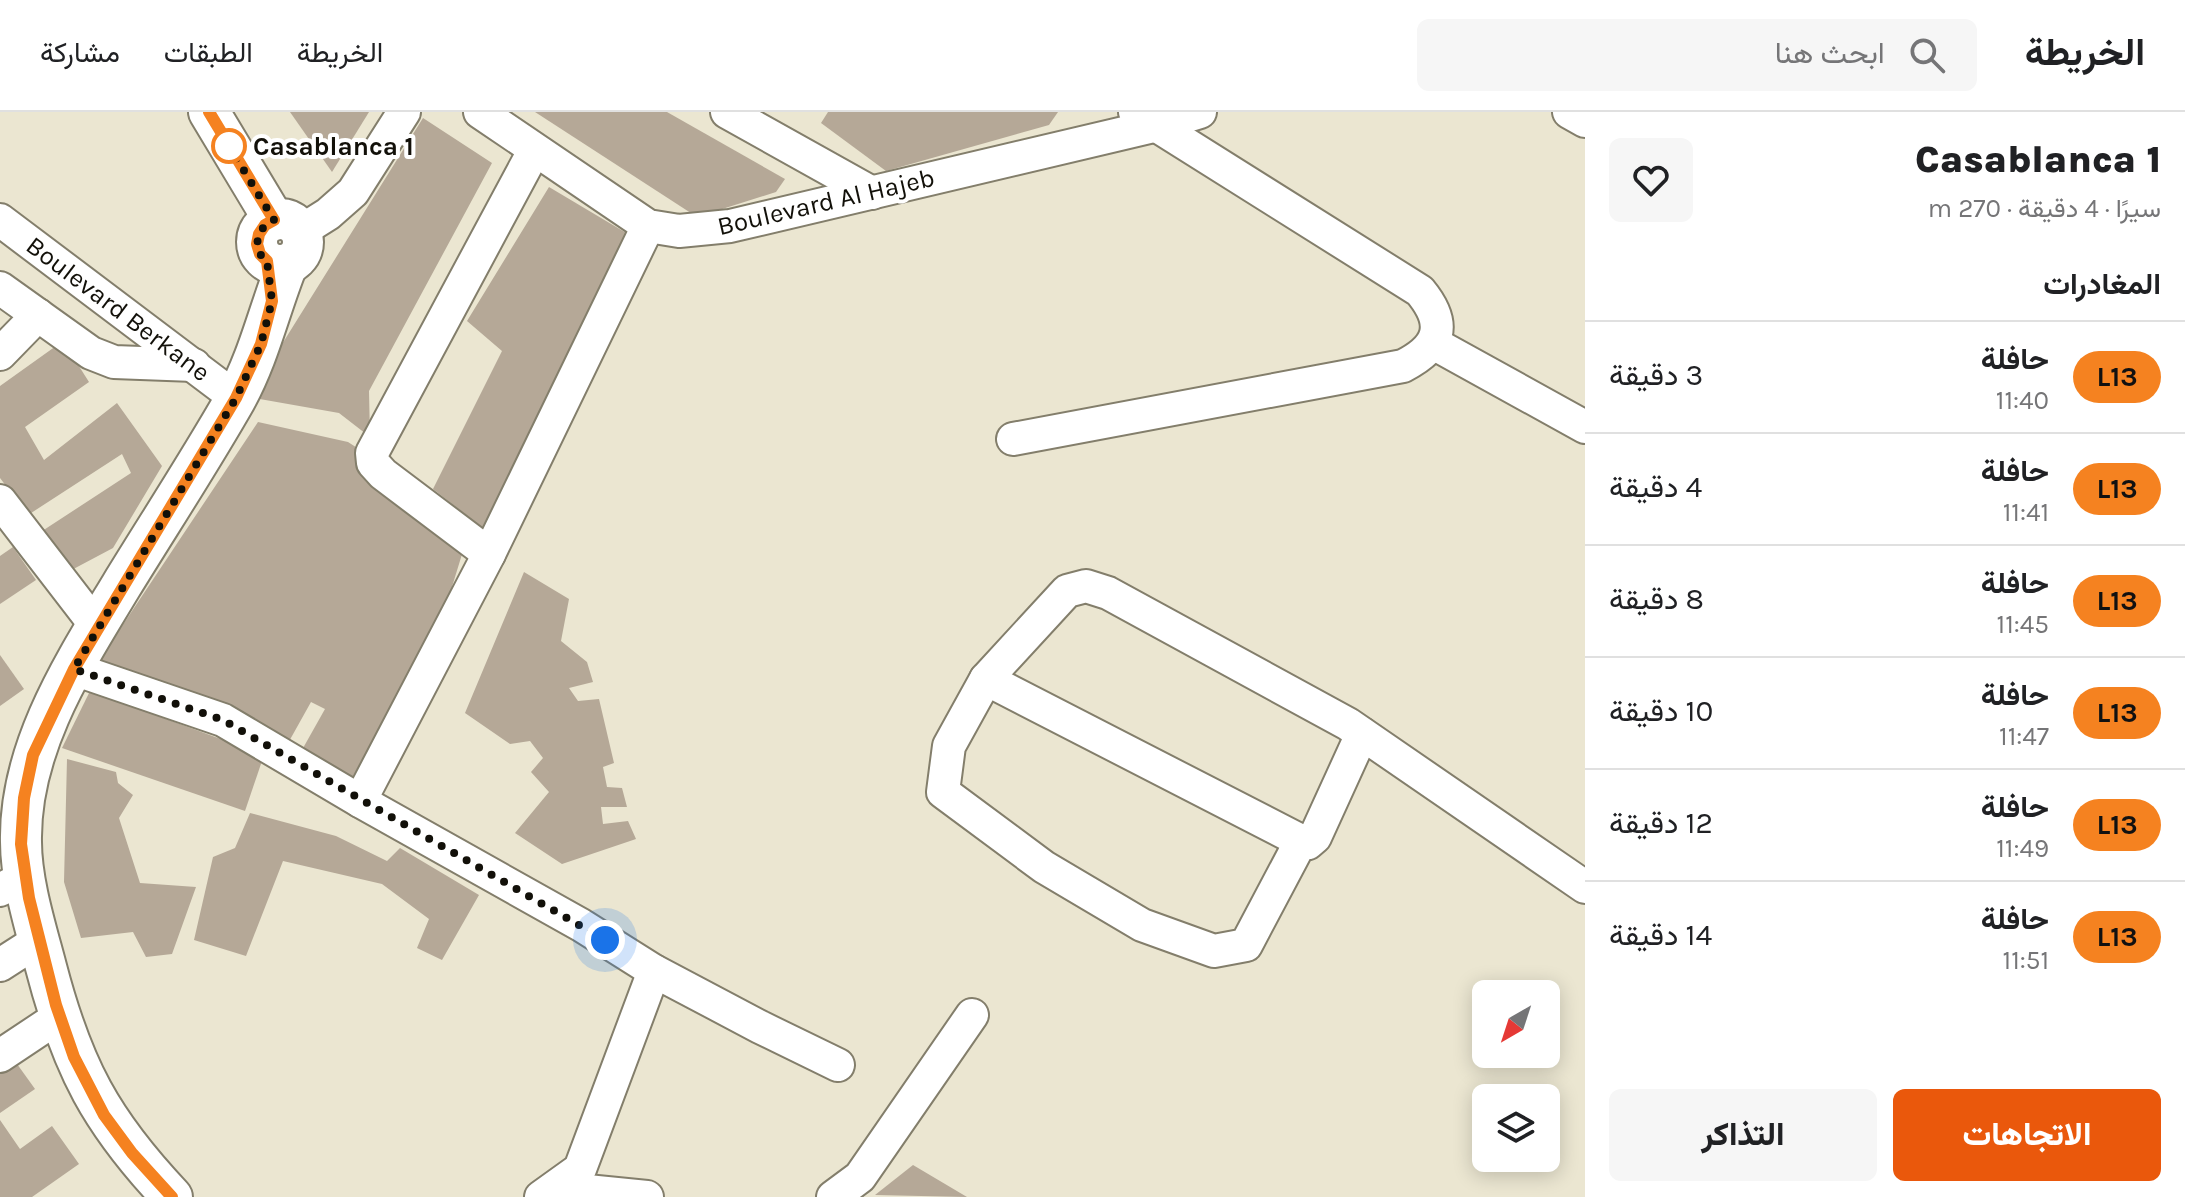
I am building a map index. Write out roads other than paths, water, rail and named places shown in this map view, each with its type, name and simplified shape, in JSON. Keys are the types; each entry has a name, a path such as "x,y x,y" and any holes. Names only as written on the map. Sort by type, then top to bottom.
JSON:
{"street":[{"path":"172,1197 132,1153 104,1115 74,1057 12,860 33,755 74,669 236,398 261,344 282,244 209,112"},
{"path":"282,244 328,214 353,192 404,112"},
{"name":"Boulevard Al Hajeb","path":"480,112 648,226 679,231 730,226 872,193 1153,116 1200,112"},
{"path":"727,112 872,193"},
{"path":"1569,112 1585,121"},
{"path":"1013,439 1403,366 1423,356 1433,343 1438,327 1431,305 1420,291 1251,187 1153,116"},
{"path":"489,554 383,474 373,463 372,453 534,151"},
{"name":"Boulevard Berkane","path":"0,220 236,398"},
{"path":"360,801 489,554 648,226"},
{"path":"0,288 91,353 114,362 194,365"},
{"path":"0,354 38,315"},
{"path":"1433,343 1585,427"},
{"path":"0,501 97,627"},
{"path":"1301,841 1246,945 1214,951 1142,925 1044,867 943,792 949,746 986,679 1067,591 1086,586 1108,593 1362,734 1585,887"},
{"path":"74,669 223,720 360,801 468,859 654,971 838,1065"},
{"path":"986,679 1308,843 1315,837 1362,734"},
{"path":"0,965 39,940"},
{"path":"549,1192 580,1169 654,971"},
{"path":"833,1197 860,1177 972,1015"},
{"path":"0,1056 60,1016"},
{"path":"549,1192 647,1197"}],"place":[{"name":"Casablanca 1","path":"229,146"}]}
